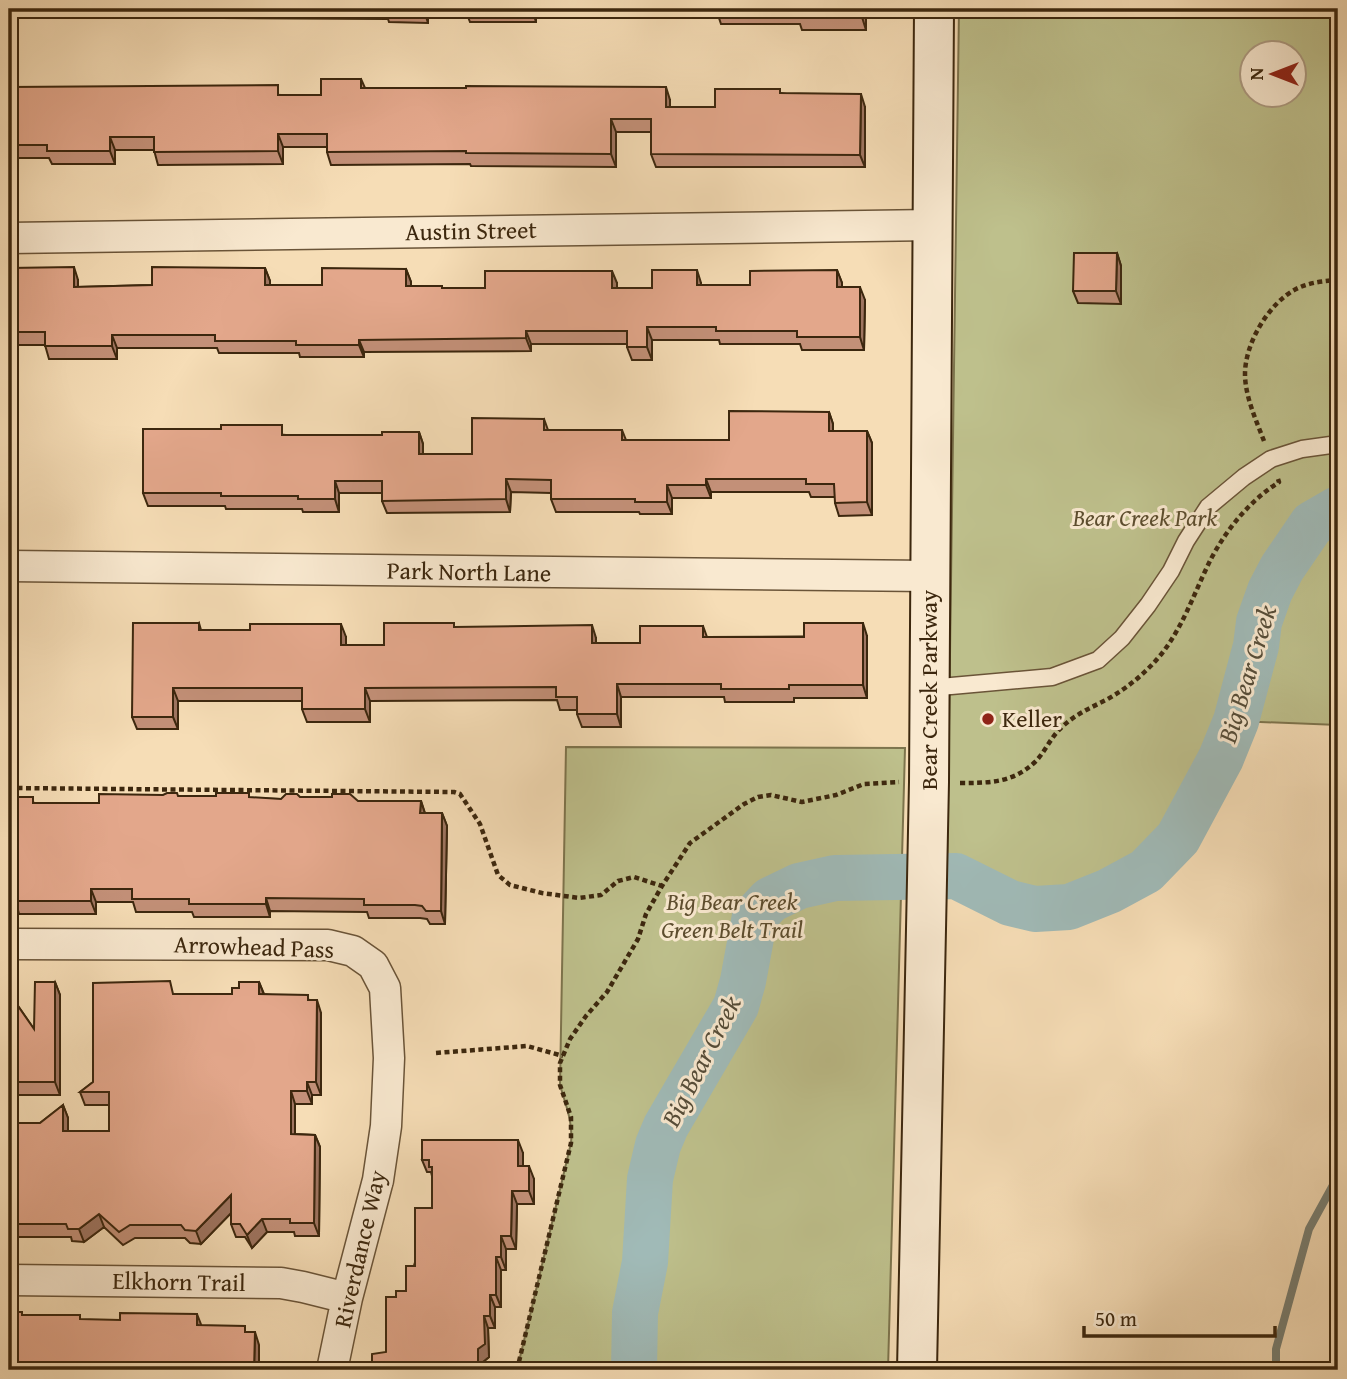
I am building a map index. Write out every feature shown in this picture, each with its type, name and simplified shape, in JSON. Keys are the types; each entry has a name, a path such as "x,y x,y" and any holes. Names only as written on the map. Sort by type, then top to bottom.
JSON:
{"main road":[{"name":"Bear Creek Parkway","path":"917,1370 928,852 934,9"}],"street":[{"name":"Austin Street","path":"9,238 933,225"},
{"name":"Park North Lane","path":"9,566 929,576"},
{"name":"Arrowhead Pass","path":"9,944 328,945 353,951 373,965 385,988 389,1058 386,1126"},
{"name":"Riverdance Way","path":"332,1370 347,1298 378,1180 386,1126"},
{"name":"Elkhorn Trail","path":"9,1280 281,1283 347,1298"}],"lane":[{"path":"929,688 1052,677 1098,660 1122,638 1148,605 1208,507 1244,477 1271,460 1302,449 1338,444"}],"path":[{"path":"9,788 454,792 460,794 480,824 498,875 510,885 579,898 601,895 618,881 635,877 662,886"},
{"path":"436,1053 527,1046 563,1056"}],"green space":[{"name":"Bear Creek Park","path":"959,9 1338,9 1338,725 1237,721 1218,766 1179,837 1152,865 1134,878 1094,898 1054,909 1035,909 1013,904 966,882 947,869"},
{"name":"Big Bear Creek Green Belt Trail","path":"566,747 905,748 888,1370 517,1370 571,1143 570,1121 560,1085"}],"building":[{"path":"424,9 424,10 384,10"},
{"path":"465,9 532,9 465,10"},
{"path":"717,9 862,9 862,17 797,17 797,11"},
{"path":"321,79 361,79 361,88 666,87 666,107 715,107 715,89 780,89 780,93 861,94 860,155 651,154 651,119 611,119 611,154 327,152 327,134 278,134 278,151 154,152 154,137 110,137 110,151 47,151 47,145 9,145 9,87 278,85 278,95 321,95"},
{"path":"1074,253 1117,253 1116,291 1073,291"},
{"path":"74,267 74,287 152,285 152,267 265,268 265,285 322,285 322,268 406,269 406,286 442,288 485,288 485,271 612,271 612,288 652,288 652,270 697,270 697,285 750,285 750,271 837,270 837,287 860,287 860,337 797,337 797,331 716,331 716,327 647,327 647,347 627,347 627,331 526,331 526,338 359,340 359,345 296,345 296,341 215,341 215,335 112,335 112,346 45,346 45,332 9,332 9,268"},
{"path":"729,411 829,412 829,431 867,431 867,502 835,503 834,484 806,484 806,479 706,479 706,485 667,485 667,502 635,502 635,499 551,499 551,480 506,479 506,499 382,501 382,481 335,481 335,499 221,496 221,493 143,493 143,429 221,429 221,425 282,425 282,435 382,435 382,432 419,432 419,454 472,454 472,418 544,419 544,430 622,430 622,440 729,440"},
{"path":"133,623 199,623 199,630 250,630 250,624 341,624 341,645 384,645 384,623 454,623 454,627 592,625 592,643 640,643 640,626 703,626 703,637 804,637 804,623 863,623 863,685 721,689 721,684 617,684 617,714 577,714 577,697 556,697 556,687 365,688 365,709 302,709 302,688 173,688 173,717 132,717"},
{"path":"177,793 178,796 216,796 216,793 249,793 249,797 281,799 286,794 332,797 332,794 350,794 358,801 421,801 420,813 442,813 441,911 426,911 422,906 415,905 364,905 364,899 266,898 266,904 189,904 189,899 132,899 132,889 91,889 91,901 15,901 15,898 9,898 9,797 33,797 33,803 99,803 99,794"},
{"path":"170,981 173,994 232,994 232,988 239,988 239,982 259,982 259,994 308,995 308,1000 317,1000 316,1082 307,1082 307,1091 291,1091 291,1134 315,1135 314,1223 290,1223 290,1219 262,1219 247,1235 240,1224 231,1224 231,1195 196,1231 185,1230 181,1225 130,1225 119,1232 99,1214 79,1229 68,1229 66,1224 9,1224 9,1123 40,1123 63,1105 63,1131 109,1131 109,1092 80,1092 93,1082 93,983"},
{"path":"35,982 55,982 55,1082 9,1082 9,993 34,1029"},
{"path":"422,1140 518,1140 518,1166 529,1166 529,1191 512,1191 511,1236 501,1236 501,1257 496,1257 496,1295 490,1295 490,1316 484,1316 485,1344 478,1349 478,1370 372,1370 372,1354 386,1352 386,1297 396,1297 396,1291 406,1291 406,1266 415,1266 415,1208 432,1208 432,1167 429,1167 429,1160 422,1160"},
{"path":"9,1312 22,1312 22,1315 80,1315 80,1319 120,1320 120,1313 197,1314 197,1325 245,1326 245,1332 255,1332 254,1370 9,1370"}],"waterway":[{"name":"Big Bear Creek","path":"634,1370 635,1313 645,1262 650,1179 658,1145 666,1126 736,1006 755,916 770,900 799,886 835,878 956,876 1010,903 1035,909 1069,907 1109,891 1146,871 1178,838 1221,758 1236,721 1256,646 1259,622 1282,568 1312,524 1338,509"},
{"path":"1276,1370 1276,1349 1309,1229 1338,1176"}],"place":[{"name":"Keller","path":"988,719"}]}
